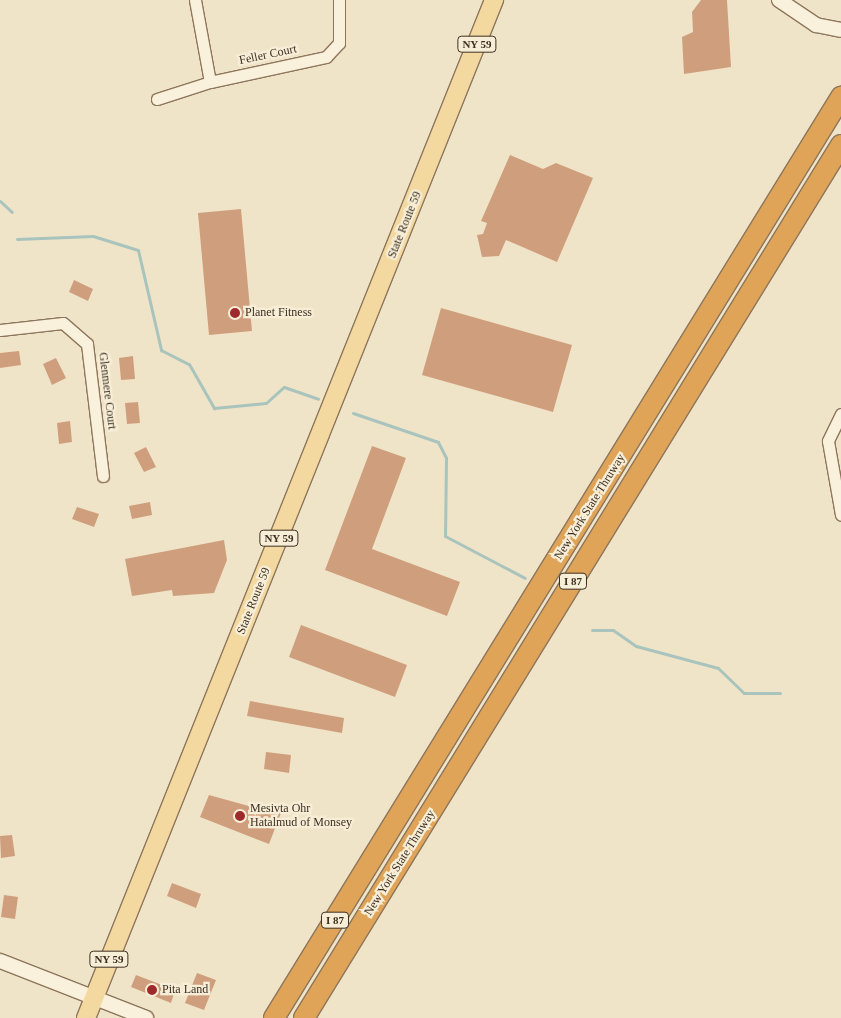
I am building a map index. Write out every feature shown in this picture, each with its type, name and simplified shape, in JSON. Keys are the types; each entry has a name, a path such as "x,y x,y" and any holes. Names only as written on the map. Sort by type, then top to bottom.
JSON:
{"highway":[{"name":"New York State Thruway","path":"274,1018 841,97"},
{"name":"New York State Thruway","path":"304,1018 841,145"}],"main road":[{"name":"State Route 59","path":"86,1018 494,0"}],"street":[{"path":"196,0 210,82"},
{"name":"Feller Court","path":"157,99 210,82 326,57 339,43 339,0"},
{"path":"779,0 810,22 841,30"},
{"name":"Glenmere Court","path":"0,330 63,323 87,344 103,476"},
{"path":"841,414 828,441 841,514"},
{"path":"0,961 95,996 146,1018"}],"building":[{"path":"701,0 727,0 731,67 684,74 682,37 693,32 692,12"},
{"path":"510,155 543,169 556,163 593,178 557,262 506,240 499,256 482,257 477,235 483,234 487,223 481,221"},
{"path":"241,209 252,331 209,335 198,213"},
{"path":"74,280 93,289 88,301 69,292"},
{"path":"441,308 572,345 553,412 422,375"},
{"path":"19,351 21,365 0,368 0,353"},
{"path":"133,356 135,379 121,380 119,358"},
{"path":"56,358 66,378 52,385 43,364"},
{"path":"138,402 140,423 127,424 125,403"},
{"path":"70,421 72,442 59,444 57,423"},
{"path":"372,446 406,458 372,549 460,582 447,616 325,570"},
{"path":"146,447 156,467 144,472 134,453"},
{"path":"150,502 152,515 132,519 129,506"},
{"path":"77,507 99,514 94,527 72,519"},
{"path":"224,540 227,560 214,593 173,596 172,590 132,596 125,559"},
{"path":"301,625 407,665 395,697 289,657"},
{"path":"250,701 344,718 342,733 247,716"},
{"path":"266,752 291,755 289,773 264,769"},
{"path":"209,795 256,808 258,803 281,813 269,844 200,817"},
{"path":"12,835 15,856 1,858 0,836"},
{"path":"172,883 201,894 196,908 167,896"},
{"path":"4,895 18,897 15,919 1,917"},
{"path":"197,973 216,980 204,1010 185,1003"},
{"path":"136,975 175,990 171,1003 131,987"}],"waterway":[{"path":"0,201 12,212"},
{"path":"17,239 93,236 138,250 161,350 189,364 214,408 266,403 284,387 318,399"},
{"path":"353,413 438,442 446,458 445,536 525,578"},
{"path":"592,630 613,630 636,646 718,668 744,693 780,693"}],"place":[{"name":"Planet Fitness","path":"235,313"},
{"name":"Mesivta Ohr Hatalmud of Monsey","path":"240,816"},
{"name":"Pita Land","path":"152,990"}]}
